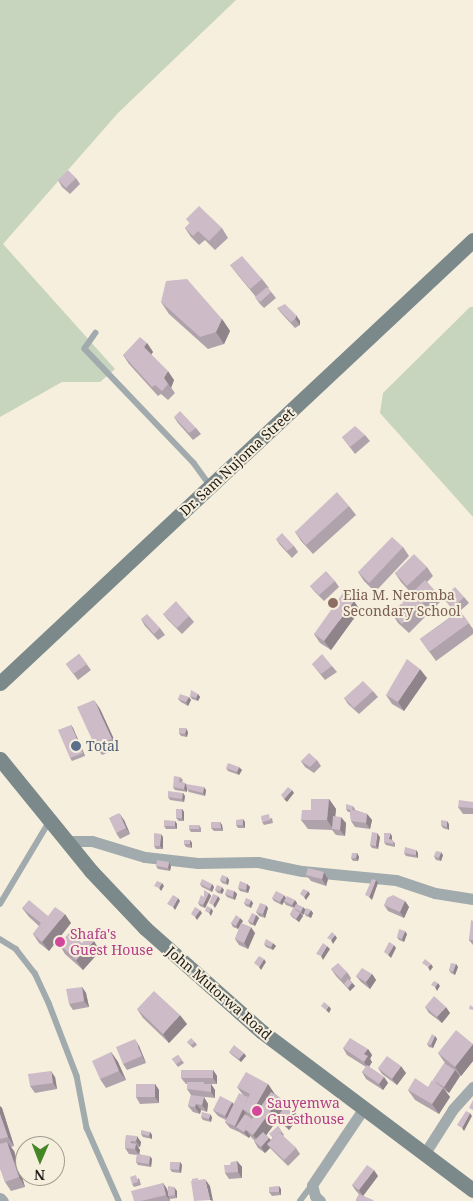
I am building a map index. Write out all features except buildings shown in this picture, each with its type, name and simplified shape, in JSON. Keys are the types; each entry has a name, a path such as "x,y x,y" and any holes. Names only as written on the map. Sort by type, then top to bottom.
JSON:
{"street":[{"name":"Dr. Sam Nujoma Street","path":"0,683 473,240"},
{"name":"John Mutorwa Road","path":"0,759 66,841 145,928 261,1031 473,1190"},
{"path":"66,841 92,841 145,856 198,863 258,862 302,871 396,880 435,893 473,899"},
{"path":"425,1153 453,1109 473,1087"},
{"path":"320,1201 315,1196 312,1185 364,1108"},
{"path":"0,1198 3,1201"}],"lane":[{"path":"96,333 85,348 194,463 211,486"},
{"path":"0,904 50,821"},
{"path":"0,939 16,949 35,973 49,1003 77,1076 87,1128 119,1201"},
{"path":"300,1201 312,1185"}],"green space":[{"path":"0,0 236,0 118,113 3,244 115,369 100,382 62,382 0,417"},
{"path":"470,307 473,307 473,517 380,413 383,393"}],"place":[{"name":"Elia M. Neromba Secondary School","path":"333,603"},
{"name":"Total","path":"76,746"},
{"name":"Shafa's Guest House","path":"60,942"},
{"name":"Sauyemwa Guesthouse","path":"257,1111"}]}
